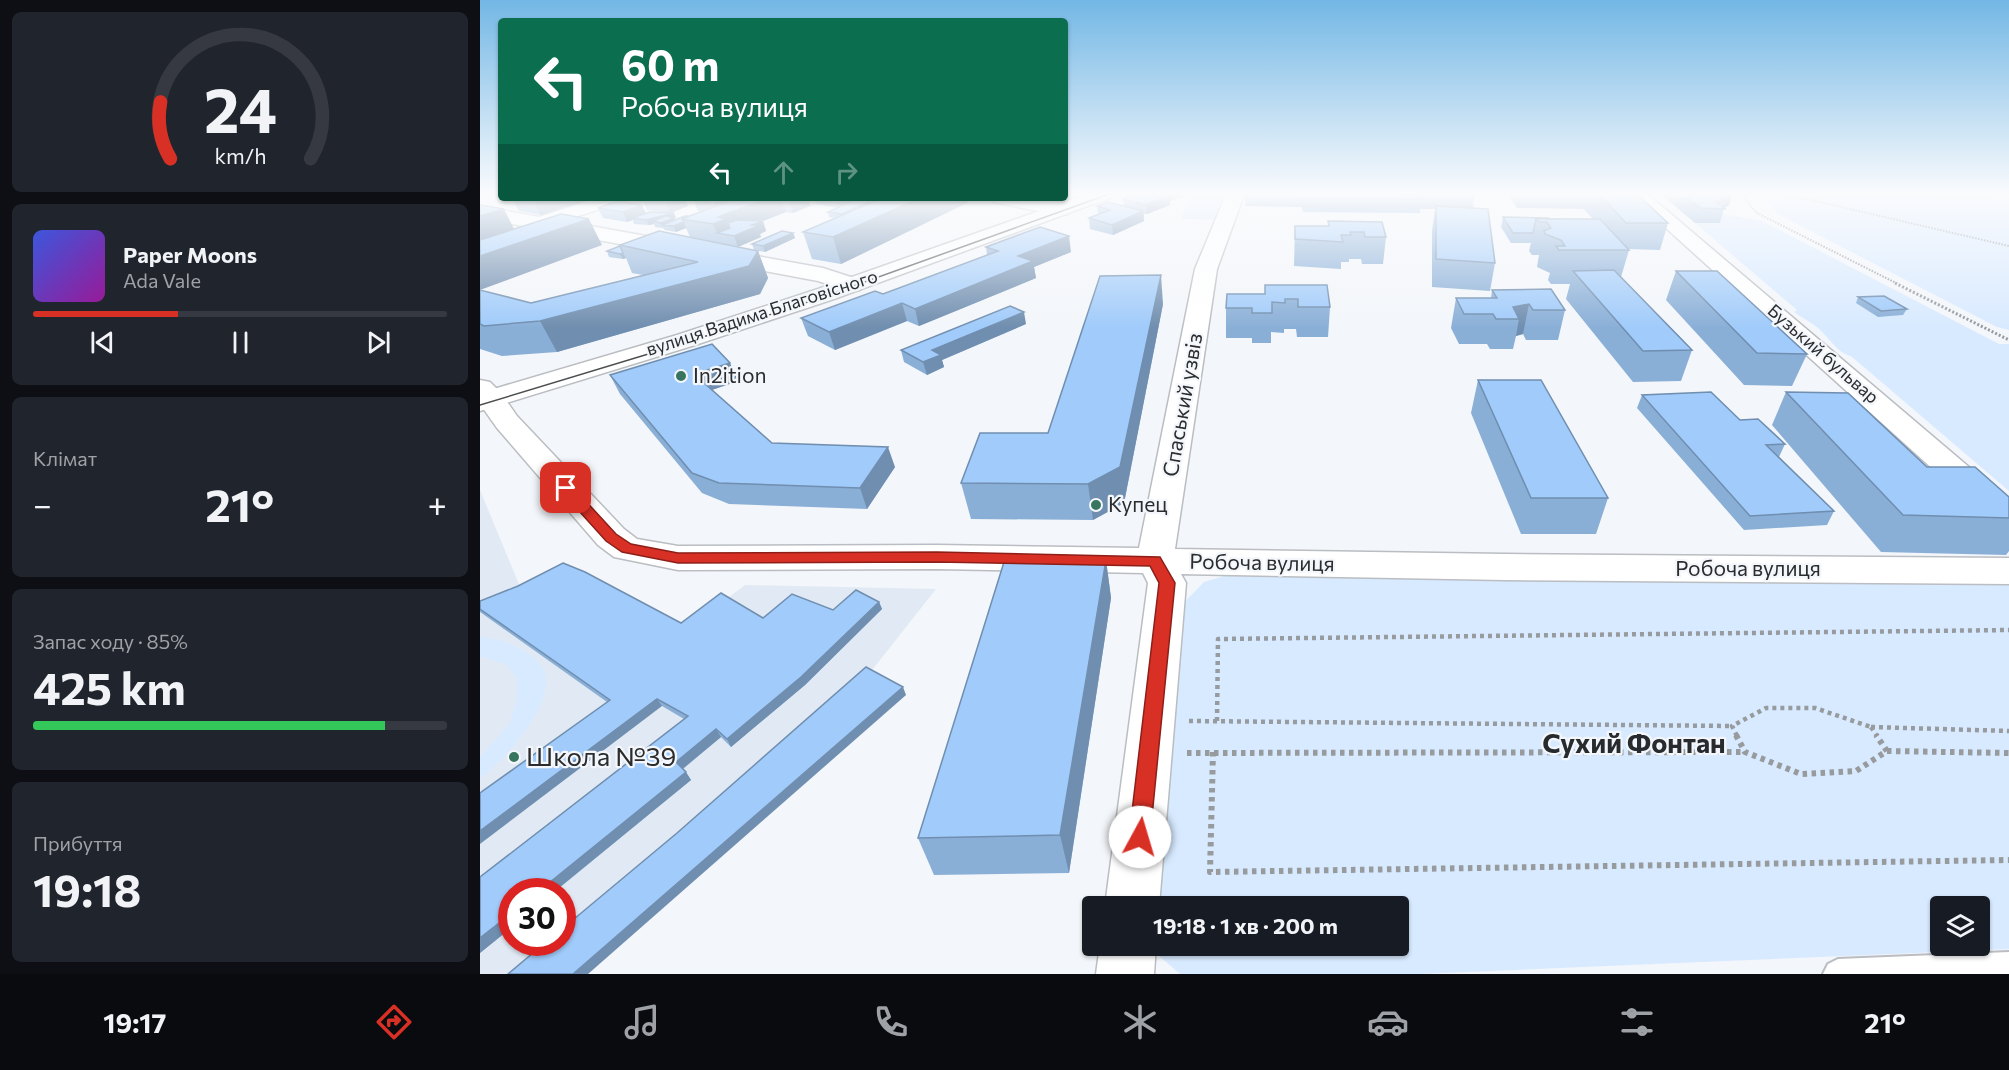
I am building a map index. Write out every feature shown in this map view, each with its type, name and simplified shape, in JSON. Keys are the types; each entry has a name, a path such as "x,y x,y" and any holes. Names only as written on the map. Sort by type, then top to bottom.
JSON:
{"street":[{"path":"619,237 823,275 852,285"},
{"name":"вулиця Вадима Благовісного","path":"484,396 686,340 852,285 984,237"},
{"name":"Спаський узвіз","path":"1155,561 1206,269 1218,237"},
{"name":"Бузький бульвар","path":"1687,237 2009,519"},
{"name":"Робоча вулиця","path":"484,396 611,537 627,549 651,555 678,558 937,557 1516,567 2009,571"},
{"path":"1133,896 1167,583 1155,561"},
{"path":"1125,974 1127,956"}],"lane":[{"path":"1838,974 2009,967"}],"path":[{"path":"1806,237 2008,339"},
{"path":"1972,237 2009,246"},
{"path":"1217,721 1218,639 2009,630"},
{"path":"1181,720 1732,726 1766,708 1815,708 1871,727 2009,731"},
{"path":"1732,726 1745,752"},
{"path":"1871,727 1887,752"},
{"path":"1213,752 1210,872 2009,860"},
{"path":"1180,753 1745,752 1801,774 1856,771 1887,752 2009,753"}],"shaded area":[{"path":"1712,237 1794,237 1999,344 2009,344 2009,491 1851,356 1837,348 1818,328 1794,312 1797,310"},
{"path":"1823,237 2009,237 2009,330 1997,327"},
{"path":"480,490 523,594 685,630 745,585 936,589 869,674 906,695 588,974 480,974"},
{"path":"1231,574 2009,578 2009,949 1990,950 1990,896 1930,896 1930,952 1420,974 1180,974 1159,956 1409,956 1409,896 1147,896 1176,611 1204,582"},
{"path":"480,637 503,641 528,653 541,666 546,679 540,705 523,734 501,760 480,778 480,757 509,725 517,698 517,679 507,665 480,656"}],"building":[{"path":"488,237 535,237 480,256 480,240"},
{"path":"641,237 691,237 758,251 749,266 540,321 484,326 480,324 480,290 531,303 698,262 620,245"},
{"path":"767,237 783,237 763,246 752,244"},
{"path":"1012,237 1065,237 1018,256 1033,261 915,309 902,303 829,332 801,318 875,291 883,294 998,251 986,247"},
{"path":"1342,237 1343,242 1295,239"},
{"path":"1436,237 1492,237 1495,263 1436,259"},
{"path":"1554,237 1617,237 1629,250 1559,250 1556,246 1565,246 1561,240"},
{"path":"620,246 623,253 607,251"},
{"path":"1614,270 1692,350 1643,351 1573,271"},
{"path":"1676,271 1717,271 1807,354 1757,353"},
{"path":"1161,275 1120,467 1088,484 961,483 980,433 1048,433 1100,276"},
{"path":"1265,285 1327,285 1330,307 1298,307 1298,299 1285,299 1285,303 1272,302 1272,313 1252,313 1252,308 1226,308 1227,294 1265,294"},
{"path":"1551,289 1565,310 1533,310 1529,304 1513,307 1519,319 1496,319 1493,314 1464,314 1456,298 1497,298 1492,290"},
{"path":"1884,296 1907,309 1881,311 1858,297"},
{"path":"1010,306 1024,312 932,350 941,355 923,362 901,350"},
{"path":"712,344 730,363 694,374 772,443 888,447 860,488 719,483 692,473 610,375"},
{"path":"1478,380 1541,380 1608,498 1531,498"},
{"path":"1711,392 1740,420 1758,419 1785,444 1766,445 1834,511 1750,516 1642,395"},
{"path":"1786,392 1848,393 1927,467 1975,467 2009,497 2009,518 1903,515"},
{"path":"1106,560 1060,835 918,838 1004,562"},
{"path":"563,563 585,572 681,623 721,593 763,618 792,594 833,610 856,590 879,602 801,677 727,739 716,729 676,762 686,772 555,878 498,878 498,924 480,938 480,877 688,716 657,699 480,831 480,793 610,700 480,609 480,601 518,586"},
{"path":"866,667 903,687 573,974 508,974 529,956 576,956 576,917 677,833"}],"tram line":[{"path":"480,405 688,342 820,298 989,237"}],"place":[{"name":"In2ition","path":"681,376"},
{"name":"Купец","path":"1096,505"},
{"name":"Школа №39","path":"514,757"}],"district":[{"name":"Сухий Фонтан","path":"1634,744"}],"route":[{"path":"566,488 611,537 627,549 651,555 678,558 937,557 1155,561 1167,583 1140,837"}]}
